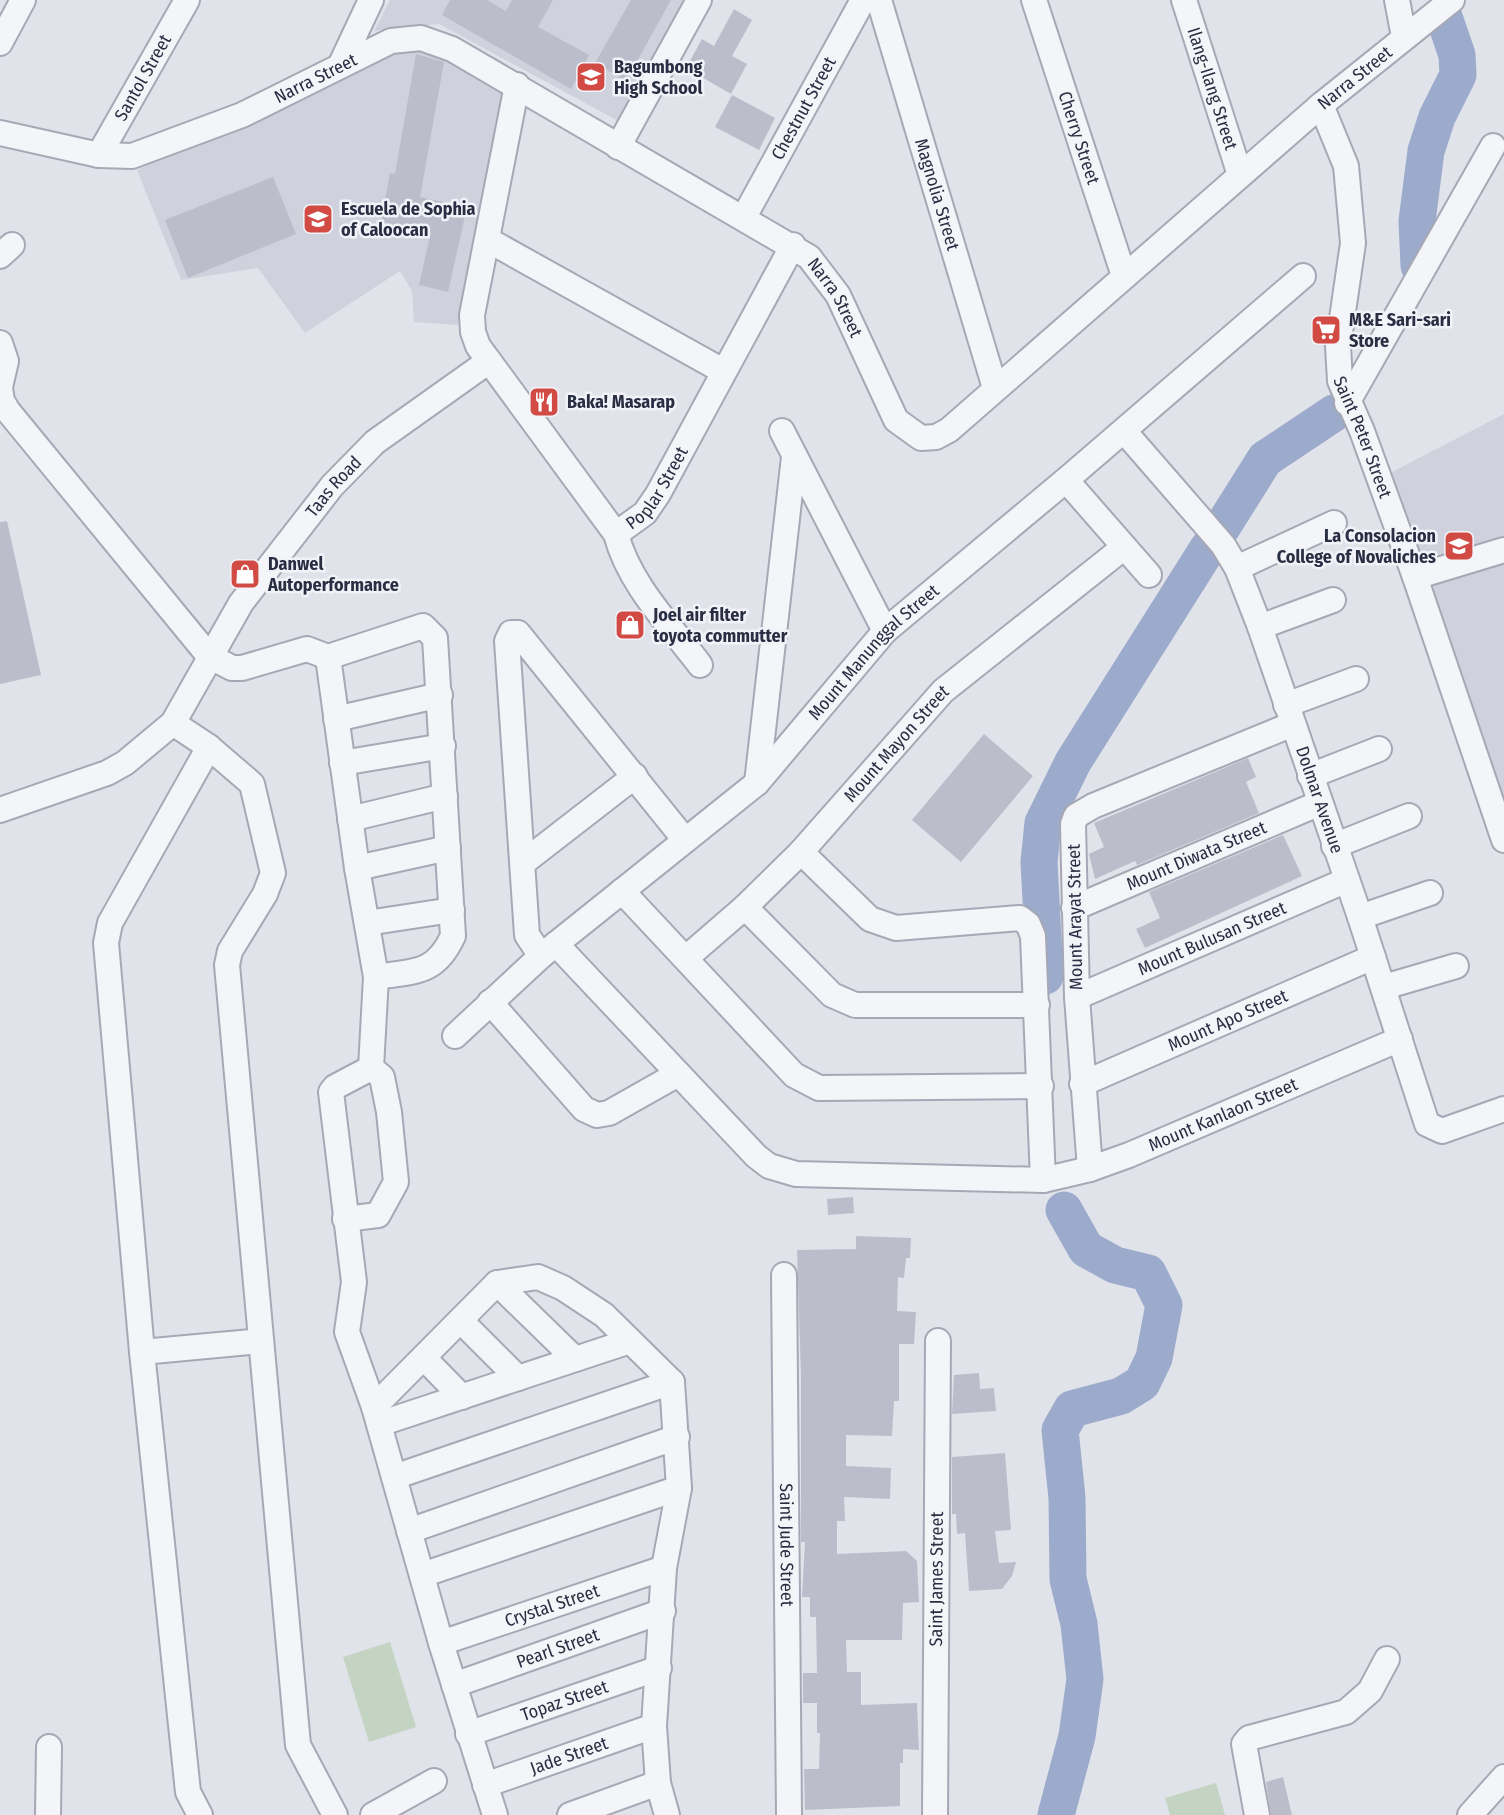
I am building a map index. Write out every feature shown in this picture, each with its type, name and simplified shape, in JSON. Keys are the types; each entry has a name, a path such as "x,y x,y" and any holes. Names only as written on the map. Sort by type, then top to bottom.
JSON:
{"street":[{"path":"0,43 23,0"},
{"name":"Santol Street","path":"99,155 187,0"},
{"path":"340,66 371,0"},
{"path":"618,147 699,0"},
{"name":"Chestnut Street","path":"744,217 863,0"},
{"name":"Magnolia Street","path":"879,0 995,388"},
{"name":"Cherry Street","path":"1034,0 1124,276"},
{"name":"Ilang-Ilang Street","path":"1184,0 1240,175"},
{"path":"1397,0 1404,37"},
{"name":"Narra Street","path":"0,133 99,155 132,156 242,115 391,41 421,38 452,49 516,85 810,257 831,284 896,420 921,438 936,437 949,430 1321,105 1452,0"},
{"path":"489,361 473,332 472,315 516,85"},
{"name":"Saint Peter Street","path":"1321,105 1346,166 1353,243 1338,346 1340,381 1347,403 1362,431 1415,577 1504,840"},
{"path":"1347,403 1493,146"},
{"path":"488,240 723,371"},
{"name":"Poplar Street","path":"489,361 616,534 645,513 658,494 793,245"},
{"name":"Mount Manunggal Street","path":"455,1036 549,950 757,783 885,631 1124,431 1303,276"},
{"path":"0,342 6,361 0,388 8,411 209,656 232,668 307,649 328,657 424,626 435,638 453,936 445,955 429,968 376,977"},
{"name":"Taas Road","path":"0,810 107,773 125,763 173,723 241,603 332,486 375,442 489,361"},
{"path":"782,431 885,631"},
{"name":"Dolmar Avenue","path":"1124,431 1223,545 1237,568 1360,917 1430,1128 1442,1131 1504,1109"},
{"path":"757,783 794,457"},
{"path":"1066,480 1149,575"},
{"path":"1237,568 1334,523"},
{"path":"616,534 623,557 641,587 699,665"},
{"name":"Mount Mayon Street","path":"686,958 802,852 943,691 1123,548"},
{"path":"1415,577 1504,550"},
{"path":"1260,627 1333,600"},
{"name":"Mount Kanlaon Street","path":"635,776 518,633 511,633 507,641 527,935 549,950 769,1166 796,1174 1043,1180 1090,1169 1400,1039"},
{"path":"328,657 357,868 376,977 371,1068"},
{"name":"Mount Arayat Street","path":"1090,1169 1077,997 1073,824 1083,811 1289,714 1356,679"},
{"path":"336,719 440,695"},
{"path":"173,723 209,747 252,784 272,873 265,894 230,951 227,965 298,1745 335,1815"},
{"path":"342,763 443,746"},
{"path":"200,1815 188,1792 142,1352 106,943 110,923 209,747"},
{"path":"1310,776 1379,749"},
{"path":"524,862 635,776 685,839"},
{"path":"350,819 445,796"},
{"name":"Mount Diwata Street","path":"1074,908 1320,803"},
{"path":"1334,846 1409,817"},
{"path":"357,868 449,848"},
{"path":"802,852 870,919 896,928 1020,918 1028,924 1033,936 1038,1004 1043,1180"},
{"name":"Mount Bulusan Street","path":"1077,997 1347,880"},
{"path":"622,891 794,1075 819,1088 1041,1086"},
{"path":"1360,917 1430,893"},
{"path":"746,906 832,995 855,1005 1038,1004"},
{"path":"367,923 452,910"},
{"name":"Mount Apo Street","path":"1082,1084 1373,957"},
{"path":"1384,987 1456,966"},
{"path":"490,1002 584,1109 597,1115 609,1113 678,1074"},
{"path":"345,1219 378,1215 396,1182 390,1112 382,1077 371,1068"},
{"path":"371,1068 335,1087 331,1092 354,1282 347,1332 377,1415 441,1643 495,1815"},
{"name":"Saint Jude Street","path":"784,1275 789,1815"},
{"path":"377,1415 424,1358 497,1283 538,1277 563,1288 604,1315 671,1382 679,1488 664,1568 654,1726 658,1783 667,1815"},
{"path":"497,1283 575,1359"},
{"path":"461,1321 518,1378"},
{"path":"142,1352 261,1341"},
{"path":"377,1415 462,1397 630,1341"},
{"name":"Saint James Street","path":"935,1815 938,1341"},
{"path":"424,1358 462,1397"},
{"path":"394,1477 671,1382"},
{"path":"409,1531 677,1437"},
{"path":"422,1575 679,1488"},
{"name":"Crystal Street","path":"441,1643 664,1568"},
{"name":"Pearl Street","path":"454,1685 663,1611"},
{"path":"1257,1815 1243,1752 1244,1744 1249,1738 1346,1712 1370,1691 1387,1659"},
{"name":"Topaz Street","path":"468,1734 659,1668"},
{"name":"Jade Street","path":"485,1786 654,1726"},
{"path":"48,1815 49,1747"},
{"path":"1470,1815 1504,1777"},
{"path":"373,1815 434,1781"},
{"path":"570,1815 658,1783"}],"shaded area":[{"name":"Bagumbong High School","path":"390,0 687,0 620,122 439,24 374,31"},
{"name":"Escuela de Sophia of Caloocan","path":"420,46 507,89 458,325 414,322 412,291 400,271 305,333 258,268 181,280 137,170 390,51"},
{"name":"La Consolacion College of Novaliches","path":"1504,414 1504,815 1390,473"}],"green space":[{"path":"390,1642 416,1727 369,1742 343,1657"},
{"path":"1216,1783 1225,1815 1170,1815 1165,1798"}],"building":[{"path":"450,0 487,0 506,11 512,0 553,0 538,27 589,55 571,89 442,15"},
{"path":"631,0 671,0 626,81 595,63"},
{"path":"734,9 752,20 732,56 747,64 731,94 686,68 702,39 714,46"},
{"path":"416,54 444,62 420,197 467,207 448,292 419,285 431,232 381,222 390,173 395,174"},
{"path":"732,95 775,118 759,150 715,127"},
{"path":"273,177 296,234 188,278 165,220"},
{"path":"7,521 41,675 0,684 0,522"},
{"path":"984,734 1033,776 961,862 912,820"},
{"path":"1248,758 1256,777 1246,782 1259,813 1137,865 1135,861 1095,879 1089,854 1104,847 1094,823"},
{"path":"1283,835 1302,876 1145,948 1136,929 1160,918 1149,892"},
{"path":"853,1197 854,1213 828,1215 827,1199"},
{"path":"856,1236 911,1238 910,1258 906,1258 904,1278 898,1277 897,1311 916,1312 914,1344 899,1344 899,1401 894,1401 892,1436 846,1435 846,1466 891,1468 890,1499 844,1497 845,1521 837,1521 837,1554 906,1551 917,1561 919,1602 903,1603 902,1640 846,1640 847,1672 861,1672 861,1705 917,1703 919,1750 903,1749 903,1763 900,1763 900,1806 805,1810 804,1769 819,1769 820,1733 817,1733 817,1703 803,1703 803,1673 817,1673 816,1617 810,1617 810,1597 802,1597 805,1542 801,1542 801,1376 797,1250 856,1249"},
{"path":"979,1373 980,1389 994,1388 996,1411 952,1414 954,1375"},
{"path":"1005,1453 1011,1530 995,1531 999,1563 1016,1562 1012,1576 1002,1589 969,1591 965,1533 957,1534 956,1514 952,1514 952,1457"},
{"path":"1283,1777 1292,1815 1271,1815 1266,1782"}],"waterway":[{"path":"1419,266 1417,221 1426,151 1437,117 1458,75 1457,55 1444,17"},
{"path":"1221,529 1265,459 1334,413"},
{"path":"1045,976 1039,862 1043,823 1073,762 1208,548"},
{"path":"1056,1815 1077,1736 1085,1679 1079,1624 1068,1579 1067,1498 1060,1430 1072,1409 1121,1396 1142,1383 1154,1358 1164,1305 1148,1273 1115,1265 1086,1249 1064,1210"}],"place":[{"name":"Bagumbong High School","path":"591,77"},
{"name":"Escuela de Sophia of Caloocan","path":"318,219"},
{"name":"M&E Sari-sari Store","path":"1326,330"},
{"name":"Baka! Masarap","path":"544,402"},
{"name":"La Consolacion College of Novaliches","path":"1459,546"},
{"name":"Danwel Autoperformance","path":"245,574"},
{"name":"Joel air filter toyota commutter","path":"630,625"}]}
